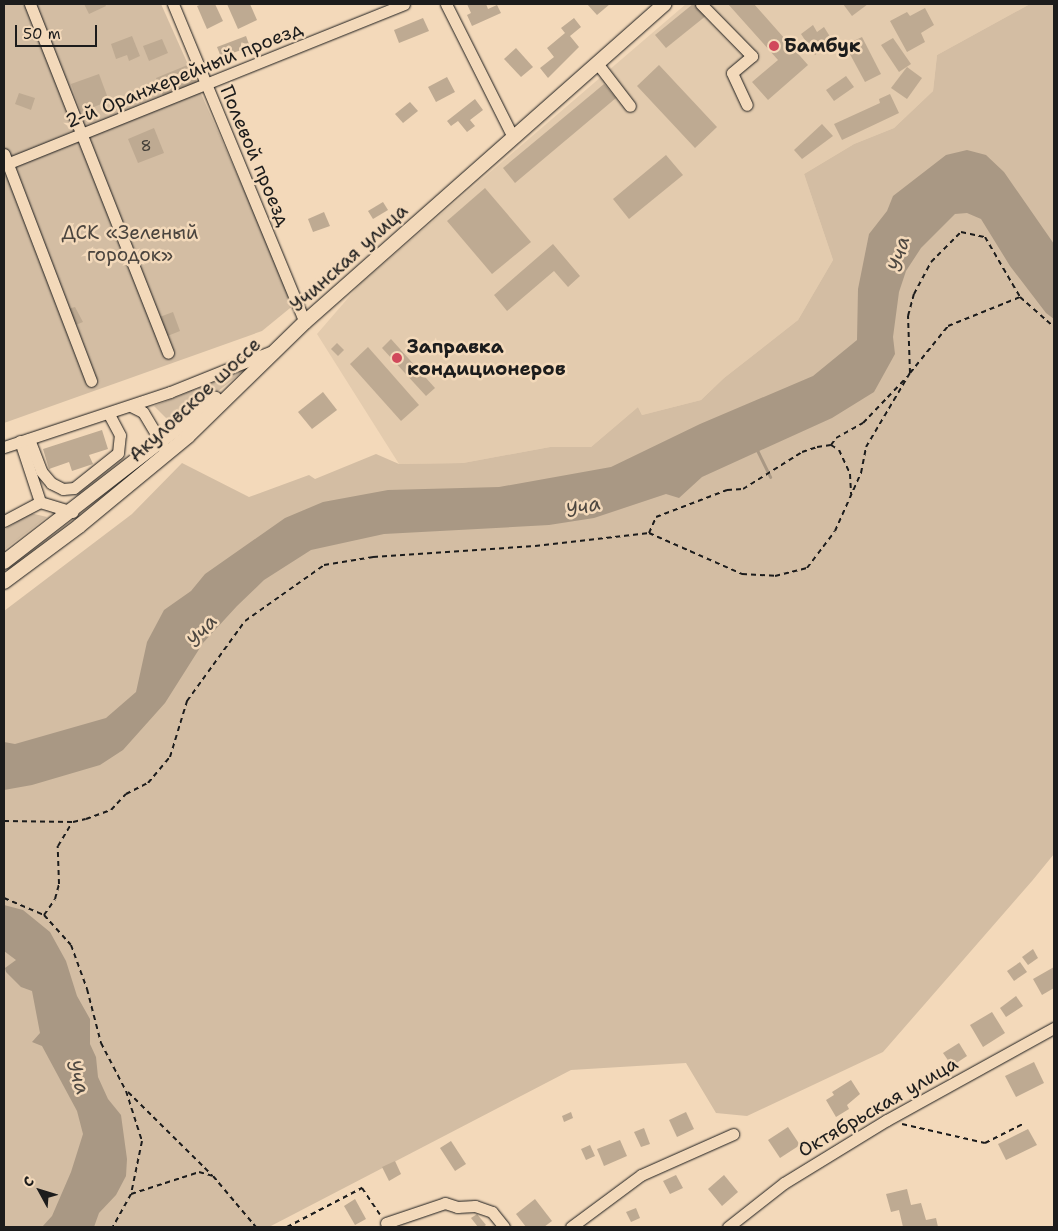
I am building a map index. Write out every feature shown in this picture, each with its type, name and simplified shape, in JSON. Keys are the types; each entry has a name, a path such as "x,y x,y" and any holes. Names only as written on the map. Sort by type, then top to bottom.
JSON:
{"main road":[{"name":"Учинская улица","path":"278,349 305,322 665,4"},
{"name":"Акуловское шоссе","path":"4,582 164,448 278,349"},
{"name":"Акуловское шоссе","path":"4,562 164,448"}],"street":[{"path":"30,4 80,137 168,353"},
{"name":"Полевой проезд","path":"173,4 305,322"},
{"name":"2-й Оранжерейный проезд","path":"5,161 80,137 404,4"},
{"path":"446,4 514,137"},
{"path":"702,4 752,56 732,72 747,105"},
{"path":"597,64 630,106"},
{"path":"5,161 91,381"},
{"name":"Учинская улица","path":"4,447 109,414 278,349"},
{"path":"131,406 142,412 164,448"},
{"path":"25,440 41,471 51,483 63,489 74,488 118,453 120,436 109,414"},
{"path":"25,440 40,502"},
{"path":"4,521 40,502 72,512"},
{"name":"Октябрьская улица","path":"728,1227 784,1183 887,1120 1054,1028"},
{"path":"579,1225 641,1175 733,1134"},
{"path":"386,1223 444,1203 457,1207 476,1206 492,1212 504,1227"}],"path":[{"path":"4,821 73,822 111,810 126,794 148,783 170,757 187,701 245,622 324,565 373,558 535,546 648,533 742,574 775,576 807,568 835,531 861,473 866,447 910,373 908,316 914,294 931,262 961,232 985,237 1020,297 1054,327"},
{"path":"648,533 656,517 727,490 743,488 802,452 831,445 836,438 863,423 881,408 948,326 1020,297"},
{"path":"831,445 839,450 850,474 851,496"},
{"path":"44,915 55,899 59,884 58,846 73,822"},
{"path":"4,898 44,915 71,945 87,989 101,1043 126,1091 142,1141 131,1194 113,1227"},
{"path":"126,1091 213,1176 256,1227"},
{"path":"887,1120 985,1143 1023,1124"},
{"path":"131,1194 199,1172 213,1176"},
{"path":"287,1227 362,1188 386,1223"}],"shaded area":[{"path":"686,4 1030,4 937,55 933,91 894,128 854,144 804,174 833,260 798,320 724,378 701,400 642,415 638,407 591,447 550,447 463,463 399,464 317,334 361,283"}],"green space":[{"name":"ДСК «Зеленый городок»","path":"4,4 161,4 295,304 262,331 4,423"},
{"path":"1030,4 1054,4 1054,854 1032,881 883,1052 747,1116 716,1113 686,1063 571,1070 269,1227 4,1227 4,611 132,514 182,463 249,497 309,475 315,479 376,454 399,464 463,463 550,447 591,447 638,407 642,415 701,400 724,378 798,320 833,260 804,174 854,144 894,128 933,91 937,55"},
{"path":"246,369 174,426 154,406"},
{"path":"30,513 47,517 4,550 4,530"}],"water":[{"name":"Уча","path":"967,150 986,155 1004,172 1054,244 1054,319 1046,313 1010,266 981,219 967,213 955,214 921,248 906,271 899,292 893,337 895,354 874,392 832,418 702,477 679,498 666,494 594,518 549,525 384,534 311,550 264,580 237,606 203,643 165,703 123,750 100,765 32,785 4,790 4,742 15,744 106,718 136,692 147,642 164,610 191,591 205,574 285,518 323,502 388,490 499,487 611,467 700,424 813,376 857,340 858,289 869,234 887,211 893,196 946,155"},
{"name":"Уча","path":"4,905 23,910 50,932 66,961 77,996 90,1019 90,1044 96,1057 98,1077 108,1099 121,1115 127,1159 126,1176 116,1195 99,1213 94,1227 42,1227 52,1216 71,1172 83,1134 77,1111 42,1046 32,1042 40,1033 32,991 21,987 6,972 5,968 16,960 4,951"}],"building":[{"path":"84,4 105,4 106,6 89,14"},
{"path":"215,4 223,21 207,29 197,6"},
{"path":"227,4 250,4 257,20 238,29"},
{"path":"467,4 486,4 488,9 497,5 501,13 472,26 467,15 471,13"},
{"path":"587,4 610,4 597,15"},
{"path":"693,4 697,4 707,15 666,48 655,35"},
{"path":"728,4 754,4 808,65 768,100 752,82 778,60"},
{"path":"843,4 868,4 852,16"},
{"path":"925,8 934,25 921,33 925,42 907,52 890,21 907,12 910,16"},
{"path":"423,18 429,31 399,43 394,30"},
{"path":"574,18 581,27 570,36 579,47 548,78 540,68 554,57 547,48 565,33 561,28"},
{"path":"813,25 817,32 824,27 834,43 815,55 801,34"},
{"path":"132,36 140,56 129,61 127,55 116,59 111,44"},
{"path":"246,36 250,47 221,57 217,47"},
{"path":"862,37 881,74 865,82 845,45"},
{"path":"893,38 911,64 899,72 881,45"},
{"path":"162,39 168,53 149,61 143,46"},
{"path":"516,48 533,67 521,77 504,59"},
{"path":"190,64 197,82 163,96 156,78"},
{"path":"659,65 717,127 695,148 637,86"},
{"path":"907,67 922,78 907,99 891,88"},
{"path":"99,74 109,101 81,112 71,84"},
{"path":"846,76 854,87 834,101 826,90"},
{"path":"447,77 455,92 436,102 428,87"},
{"path":"604,84 616,98 515,183 503,168"},
{"path":"19,93 35,98 31,110 15,104"},
{"path":"890,94 899,113 842,140 834,124 880,103 879,99"},
{"path":"475,99 483,110 470,120 475,126 467,132 458,121 451,126 447,121"},
{"path":"410,102 418,111 403,123 395,114"},
{"path":"822,124 833,136 802,159 794,150"},
{"path":"154,128 164,153 138,163 128,139"},
{"path":"666,155 683,175 629,219 613,199"},
{"path":"485,188 531,242 492,274 447,221"},
{"path":"383,202 388,210 373,219 368,211"},
{"path":"324,212 330,226 313,232 308,219"},
{"path":"553,244 580,276 568,287 554,271 507,311 494,295"},
{"path":"75,307 83,322 73,326 67,309"},
{"path":"173,312 180,331 165,337 157,318"},
{"path":"391,339 435,388 426,396 382,348"},
{"path":"337,343 344,350 338,356 331,349"},
{"path":"368,347 419,405 401,421 350,364"},
{"path":"323,392 337,410 312,429 298,412"},
{"path":"102,430 108,449 89,455 93,464 72,471 69,462 49,469 43,449"},
{"path":"1033,949 1038,958 1028,965 1022,957"},
{"path":"1020,962 1027,972 1014,981 1007,971"},
{"path":"1054,967 1054,988 1042,995 1033,979"},
{"path":"1016,996 1023,1006 1006,1017 1000,1008"},
{"path":"992,1012 1005,1033 983,1047 970,1025"},
{"path":"959,1043 967,1056 952,1066 943,1053"},
{"path":"1034,1062 1044,1083 1016,1097 1005,1076"},
{"path":"851,1080 860,1094 847,1105 849,1109 836,1117 826,1100 834,1095 832,1092"},
{"path":"571,1112 573,1118 564,1122 562,1116"},
{"path":"686,1112 694,1129 677,1137 669,1120"},
{"path":"788,1127 800,1145 780,1158 768,1140"},
{"path":"644,1128 650,1144 641,1147 634,1132"},
{"path":"1028,1129 1037,1145 1006,1160 998,1144"},
{"path":"620,1140 627,1156 604,1166 597,1149"},
{"path":"451,1141 466,1164 455,1171 440,1148"},
{"path":"590,1145 595,1156 586,1160 581,1149"},
{"path":"395,1161 401,1174 389,1181 382,1167"},
{"path":"676,1175 683,1188 670,1194 663,1181"},
{"path":"724,1175 738,1192 722,1206 708,1189"},
{"path":"907,1189 911,1205 921,1203 926,1220 936,1218 938,1227 903,1227 899,1210 891,1212 886,1194"},
{"path":"355,1199 366,1219 355,1225 344,1206"},
{"path":"535,1199 552,1221 544,1227 526,1227 516,1214"},
{"path":"636,1208 640,1218 631,1222 626,1212"},
{"path":"477,1214 486,1225 483,1227 478,1227 471,1218"}],"waterway":[{"path":"757,450 770,477"}],"place":[{"name":"Бамбук","path":"774,46"},
{"name":"Заправка кондиционеров","path":"397,358"}]}
